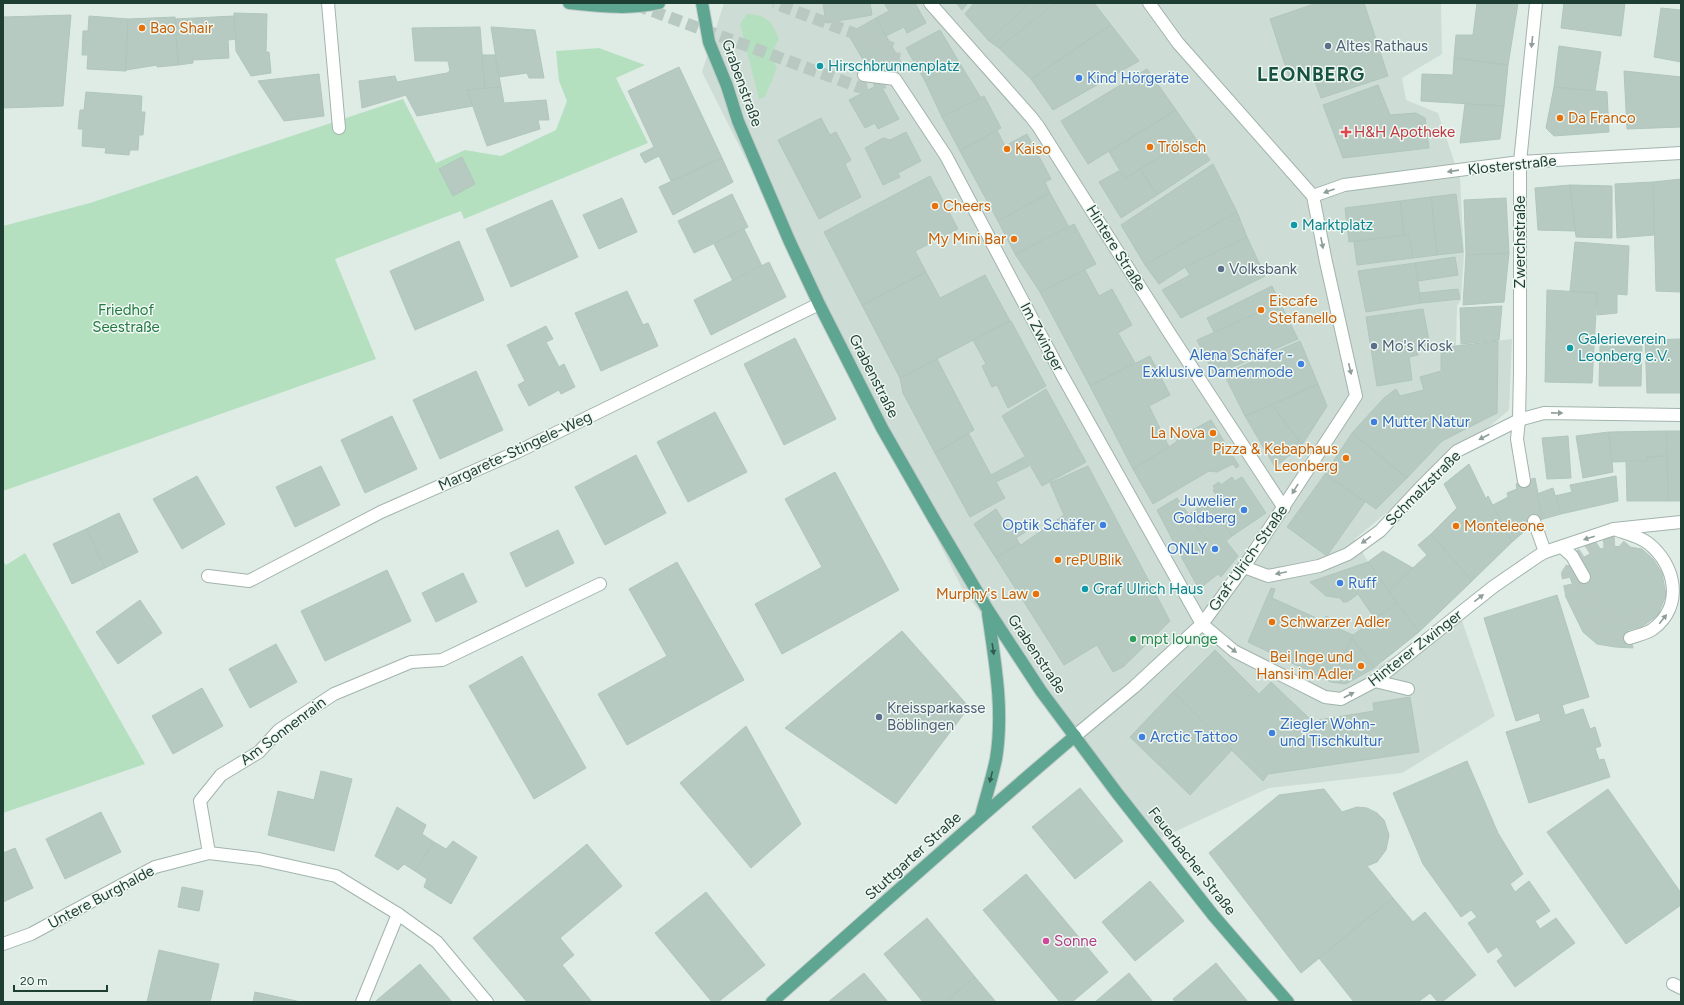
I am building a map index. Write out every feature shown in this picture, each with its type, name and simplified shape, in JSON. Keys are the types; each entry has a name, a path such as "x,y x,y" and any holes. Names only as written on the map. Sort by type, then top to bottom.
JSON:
{"main road":[{"path":"569,3 625,8 643,7 659,3"},
{"name":"Grabenstraße","path":"702,3 709,42 727,86 738,121 789,240 819,304 882,428 988,610 1041,691 1075,736"},
{"path":"982,816 996,759 999,716 998,686 988,610"},
{"name":"Stuttgarter Straße","path":"772,1002 982,816 1075,736"},
{"name":"Feuerbacher Straße","path":"1075,736 1117,793 1213,915 1288,1002"}],"street":[{"path":"328,3 339,128"},
{"name":"Hintere Straße","path":"930,3 1034,121 1081,192 1170,334 1284,508"},
{"path":"1149,3 1178,43 1313,196"},
{"name":"Zwerchstraße","path":"1524,481 1517,439 1519,420 1520,162 1536,3"},
{"name":"Im Zwinger","path":"864,75 895,79 946,156 1062,375 1202,624"},
{"name":"Klosterstraße","path":"1313,196 1344,185 1520,162 1681,153"},
{"name":"Graf-Ulrich-Straße","path":"1075,736 1134,687 1202,624 1244,567 1284,508 1307,470 1356,396 1313,196"},
{"name":"Margarete-Stingele-Weg","path":"208,576 249,580 381,512 517,452 819,304"},
{"name":"Schmalzstraße","path":"1244,567 1268,576 1319,566 1348,554 1380,530 1457,451 1519,420 1544,413 1681,415"},
{"path":"1534,522 1542,554"},
{"name":"Hinterer Zwinger","path":"1202,624 1234,651 1325,697 1341,699 1375,681 1493,587 1542,554 1614,529 1681,522"},
{"path":"1614,529 1647,542 1664,559 1673,579 1673,601 1664,619 1647,633 1630,638"},
{"path":"1567,545 1584,576"},
{"name":"Am Sonnenrain","path":"209,853 200,801 221,775 259,752 279,730 334,694 411,662 442,660 600,584"},
{"path":"1375,681 1408,689"},
{"name":"Untere Burghalde","path":"3,944 30,934 155,867 209,853 259,859 336,876 398,914 438,942 487,1002"},
{"path":"362,1002 398,914"}],"shaded area":[{"path":"724,3 1441,3 1442,54 1402,78 1406,100 1438,113 1460,179 1464,254 1461,300 1457,306 1456,345 1512,339 1509,410 1355,539 1368,562 1397,603 1353,635 1352,638 1374,668 1461,618 1495,716 1402,773 1269,788 1157,840 963,590 702,72"}],"green space":[{"path":"747,14 759,16 768,20 779,39 773,54 777,68 765,97 759,99 740,24"},
{"name":"Friedhof Seestraße","path":"599,48 645,65 616,78 648,143 464,219 461,211 335,259 376,359 3,491 3,226 90,203 403,99 436,163 465,150 501,156 556,130 567,101 559,81 556,51"},
{"path":"25,553 145,764 3,813 3,561 6,565"}],"building":[{"path":"823,3 870,3 872,15 826,23"},
{"path":"884,3 915,3 926,23 907,33 904,27 886,36 876,18 889,11"},
{"path":"956,3 968,3 962,10"},
{"path":"974,3 1029,3 989,41 965,14"},
{"path":"1029,3 1055,3 999,48 989,41"},
{"path":"1055,3 1094,3 1111,25 1031,79 999,48"},
{"name":"Altes Rathaus","path":"1317,3 1364,3 1388,76 1321,98 1312,73 1290,80 1270,19"},
{"path":"1477,3 1518,3 1508,65 1454,58 1456,35 1473,35"},
{"path":"1564,3 1625,3 1621,36 1561,28"},
{"path":"1661,8 1681,10 1681,62 1654,57"},
{"path":"234,13 267,14 266,52 269,52 271,73 251,76 236,51"},
{"path":"71,15 63,106 3,108 3,17"},
{"path":"89,16 128,19 126,71 87,69 88,55 82,55 83,31 88,31"},
{"path":"234,16 236,39 228,40 229,58 193,60 193,63 178,65 175,19"},
{"path":"175,17 178,65 157,67 157,65 126,70 128,19"},
{"path":"876,18 902,64 882,75 873,58 865,63 848,34"},
{"path":"1111,25 1139,61 1053,110 1031,79"},
{"path":"480,27 485,89 467,90 473,106 417,116 406,95 362,108 359,81 395,76 397,82 447,73 450,71 448,61 415,61 412,28"},
{"path":"491,27 535,30 544,78 529,78 527,73 499,77"},
{"path":"940,30 959,62 925,81 906,48"},
{"path":"1559,46 1601,52 1595,91 1554,87"},
{"path":"482,55 495,55 501,87 485,89"},
{"path":"1454,58 1508,65 1504,106 1421,101 1422,74 1453,75"},
{"path":"959,62 981,98 942,117 925,81"},
{"path":"679,67 722,158 671,181 659,156 645,163 640,154 654,147 628,91"},
{"path":"1147,69 1176,110 1088,164 1061,121"},
{"path":"1624,71 1681,77 1681,127 1627,129"},
{"path":"319,74 324,116 284,121 258,81"},
{"path":"880,84 899,119 878,129 875,123 865,128 849,100"},
{"path":"1378,85 1390,115 1416,113 1425,118 1429,148 1343,158 1323,105"},
{"path":"501,87 504,103 546,100 549,120 538,120 540,129 487,146 467,90"},
{"path":"1554,87 1607,92 1609,132 1554,136 1546,128"},
{"path":"86,92 142,96 141,112 145,112 143,135 139,135 138,150 130,150 129,155 105,153 106,148 82,146 83,129 78,129 80,110 84,110"},
{"path":"984,96 1001,128 960,151 942,117"},
{"path":"1465,104 1504,106 1500,139 1460,143"},
{"path":"1176,110 1194,136 1125,179 1109,152"},
{"path":"821,118 830,135 836,132 851,160 845,164 861,197 819,219 778,140"},
{"path":"997,130 1005,146 1027,134 1051,179 1045,182 1050,193 998,221 960,151"},
{"path":"906,132 921,161 898,173 900,177 883,185 865,148 883,138 890,140"},
{"path":"1194,136 1210,160 1157,195 1140,169"},
{"path":"462,157 475,184 453,196 439,169"},
{"path":"722,158 733,182 673,215 659,187"},
{"path":"1213,164 1237,212 1145,265 1121,225"},
{"path":"1140,169 1157,195 1121,218 1099,182 1119,171 1125,179"},
{"path":"930,176 958,229 915,251 926,272 862,305 824,232"},
{"path":"1681,179 1681,292 1656,291 1653,182"},
{"path":"1653,182 1654,235 1617,238 1615,184"},
{"path":"1570,185 1575,231 1538,230 1535,188"},
{"path":"1570,185 1612,186 1612,238 1576,237"},
{"path":"1050,193 1069,227 1015,254 998,221"},
{"path":"732,194 748,227 694,253 678,221"},
{"path":"1456,194 1463,252 1437,255 1431,197"},
{"path":"1431,197 1437,255 1413,258 1409,235 1404,235 1400,201"},
{"path":"622,198 637,232 599,249 583,215"},
{"path":"1506,198 1509,253 1466,255 1464,200"},
{"path":"552,200 578,257 511,287 486,229"},
{"path":"1400,201 1404,235 1349,242 1345,208"},
{"path":"1237,212 1247,237 1185,267 1159,284 1145,265"},
{"path":"1074,224 1096,264 1040,292 1015,254"},
{"path":"744,229 762,266 733,281 714,244"},
{"path":"1409,235 1413,258 1357,265 1354,242"},
{"path":"1247,237 1265,276 1181,318 1162,290 1190,275 1185,267"},
{"path":"459,241 484,300 415,330 390,271"},
{"path":"1575,242 1629,246 1627,295 1617,294 1617,313 1597,315 1597,293 1570,291"},
{"path":"1509,253 1504,302 1463,305 1466,255"},
{"path":"1455,257 1458,275 1418,281 1415,263"},
{"path":"769,262 786,297 711,335 694,300"},
{"path":"1415,263 1421,303 1366,312 1358,271"},
{"path":"1085,270 1099,296 1112,289 1132,325 1118,333 1135,363 1090,386 1040,292"},
{"path":"926,272 940,298 985,275 1010,321 900,378 862,305"},
{"path":"1272,286 1280,303 1214,332 1207,318"},
{"path":"1458,289 1460,299 1421,303 1420,293"},
{"name":"Galerieverein Leonberg e.V.","path":"1547,290 1597,293 1592,383 1545,382"},
{"path":"627,291 643,325 648,323 658,346 601,371 575,313"},
{"path":"1280,303 1298,339 1214,375 1197,340"},
{"path":"1502,306 1499,340 1461,344 1460,308"},
{"path":"1423,309 1430,346 1417,349 1418,355 1409,357 1412,380 1377,386 1366,317"},
{"path":"1011,321 1046,386 1008,408 997,385 992,387 982,366 986,364 973,340"},
{"path":"546,326 553,339 546,342 559,367 564,364 575,387 561,394 559,390 529,406 518,385 525,381 507,345"},
{"path":"795,338 836,419 784,445 744,364"},
{"path":"1681,339 1681,393 1647,393 1645,340"},
{"path":"1300,341 1318,384 1245,416 1224,374"},
{"path":"1498,341 1497,413 1442,441 1407,478 1352,433 1384,398 1396,389 1400,396 1424,390 1420,377 1441,371 1441,348"},
{"path":"1600,346 1642,346 1641,386 1599,386"},
{"path":"1150,356 1170,395 1149,406 1169,447 1133,469 1090,386"},
{"path":"937,359 974,430 935,453 903,393 900,378"},
{"path":"476,371 503,430 440,459 413,400"},
{"path":"1318,384 1327,406 1302,445 1272,405"},
{"path":"1046,389 1086,462 1042,486 1002,416"},
{"path":"1272,405 1302,445 1275,467 1245,416"},
{"path":"715,412 747,472 688,502 657,442"},
{"path":"392,416 417,469 365,493 341,440"},
{"path":"1211,420 1239,466 1236,468 1233,464 1217,472 1209,471 1153,504 1133,469 1169,447 1176,442 1179,437"},
{"path":"1667,431 1681,431 1681,501 1668,501"},
{"path":"1667,431 1667,456 1647,457 1647,461 1612,462 1609,432"},
{"path":"1609,432 1613,472 1583,478 1576,436"},
{"path":"1352,433 1407,478 1376,509 1325,474"},
{"path":"969,434 991,475 1024,457 1029,466 996,482 1005,498 970,517 935,453"},
{"path":"1568,436 1571,478 1547,479 1542,438"},
{"path":"636,455 666,513 605,545 575,487"},
{"path":"1667,456 1668,501 1627,501 1626,461 1647,461 1647,457"},
{"path":"1469,464 1486,499 1488,496 1512,542 1472,581 1431,534 1457,508 1444,484"},
{"path":"321,466 340,505 295,527 276,487"},
{"name":"Graf Ulrich Haus","path":"1088,466 1170,621 1123,667 1113,672 1097,645 1064,665 996,558 1019,543 1021,545 1064,515 1050,483"},
{"path":"835,472 899,590 782,654 755,604 822,567 785,499"},
{"path":"1325,474 1365,502 1327,556 1287,527"},
{"path":"197,476 225,524 182,549 153,499"},
{"path":"1616,476 1618,501 1561,514 1555,496 1572,492 1570,485"},
{"path":"1232,477 1235,481 1242,477 1266,513 1232,536 1208,501 1217,496 1213,490 1215,489 1213,486 1219,482 1221,485"},
{"path":"1535,478 1543,519 1525,524 1526,530 1512,542 1493,505 1508,497 1507,493 1517,489 1516,484"},
{"path":"1553,488 1561,514 1543,519 1537,494"},
{"path":"1177,498 1209,543 1183,560 1157,510"},
{"path":"1208,501 1232,536 1226,541 1238,556 1221,577 1218,574 1199,589 1183,560 1209,543 1188,515"},
{"path":"996,509 1010,531 1025,521 1030,529 1016,538 1019,543 996,558 974,524"},
{"path":"119,513 138,552 105,568 86,529"},
{"path":"86,529 105,568 72,584 53,544"},
{"path":"558,530 574,563 526,587 510,553"},
{"path":"1431,534 1472,581 1419,632 1388,591 1427,555 1418,545"},
{"path":"1623,546 1642,549 1653,559 1662,573 1666,595 1658,615 1643,626 1628,630 1633,648 1597,644 1583,632 1565,595 1574,588 1566,567 1599,549"},
{"path":"1383,551 1413,568 1388,591 1368,562"},
{"path":"677,562 744,680 627,745 598,694 667,656 629,589"},
{"path":"1368,562 1397,603 1375,619 1358,594 1347,602 1343,602 1340,598 1326,596 1310,582"},
{"path":"387,570 411,621 325,661 301,611"},
{"path":"463,573 477,602 436,622 422,593"},
{"path":"1271,588 1275,589 1272,598 1323,621 1326,616 1330,618 1328,624 1353,635 1331,682 1248,642"},
{"path":"1557,595 1589,697 1562,705 1565,715 1583,709 1590,729 1595,727 1601,746 1595,748 1599,760 1604,759 1610,777 1529,803 1506,732 1541,721 1539,713 1516,721 1484,618"},
{"path":"140,600 162,633 118,664 96,632"},
{"path":"1397,603 1419,632 1374,668 1352,638 1353,635"},
{"name":"Kreissparkasse Böblingen","path":"902,631 969,707 896,804 785,728"},
{"path":"1352,638 1374,668 1346,684 1331,682"},
{"path":"276,644 297,682 250,708 229,669"},
{"path":"1215,650 1259,694 1271,682 1312,721 1374,711 1373,703 1410,697 1419,752 1268,774 1263,781 1173,692"},
{"path":"522,656 586,768 534,799 469,686"},
{"path":"202,688 223,726 173,754 152,716"},
{"path":"1173,692 1232,750 1190,795 1130,737"},
{"path":"746,726 801,824 751,868 680,783"},
{"path":"1467,761 1498,833 1523,874 1510,884 1515,892 1529,881 1550,911 1535,921 1540,929 1556,918 1575,943 1515,987 1497,961 1503,956 1497,947 1488,953 1468,923 1477,917 1471,910 1461,917 1423,864 1393,793"},
{"path":"321,771 352,779 334,851 268,835 278,791 314,800"},
{"path":"1080,788 1123,841 1075,879 1032,827"},
{"path":"1324,789 1342,812 1357,807 1367,808 1377,813 1384,820 1389,835 1386,850 1377,862 1367,866 1393,898 1301,973 1209,853 1279,795"},
{"path":"1608,789 1681,893 1681,905 1626,944 1547,832"},
{"path":"397,807 426,825 422,834 434,842 415,871 404,864 398,870 375,856"},
{"path":"101,812 121,852 65,879 46,839"},
{"path":"453,841 477,857 451,904 424,887 427,879 415,871 434,842 446,849"},
{"path":"587,844 622,886 560,938 574,955 562,965 592,1002 527,1002 473,938"},
{"path":"15,848 33,888 3,902 3,853"},
{"name":"Sonne","path":"1026,874 1108,972 1072,1002 1060,1002 983,910"},
{"path":"1150,881 1184,921 1135,961 1102,922"},
{"path":"182,887 203,891 199,911 178,907"},
{"path":"706,892 765,965 718,1002 712,1002 655,933"},
{"path":"1393,898 1413,922 1425,912 1476,975 1442,1002 1438,1002 1430,993 1418,1002 1354,1002 1319,958"},
{"path":"927,918 975,977 945,1002 923,1002 884,954"},
{"path":"159,950 219,964 210,1002 147,1002"},
{"path":"1216,963 1248,1002 1175,1002 1173,999"},
{"path":"420,964 452,1002 376,1002 377,1000"},
{"path":"864,973 888,1002 828,1002"},
{"path":"1129,973 1153,1002 1095,1002"},
{"path":"975,977 996,1002 945,1002"},
{"path":"255,992 301,1002 253,1002"}],"tunnel":[{"path":"636,5 859,87 892,81 895,49 774,3"},
{"path":"1524,481 1534,521"},
{"path":"1629,553 1616,542 1598,543 1579,556 1567,574 1571,594 1590,629 1609,638 1630,638"},
{"path":"1584,577 1594,606 1599,612 1612,618 1619,619 1633,616 1648,605 1652,594"}],"place":[{"name":"Bao Shair","path":"142,28"},
{"name":"Altes Rathaus","path":"1328,46"},
{"name":"Hirschbrunnenplatz","path":"820,66"},
{"name":"Kind Hörgeräte","path":"1079,78"},
{"name":"Da Franco","path":"1560,118"},
{"name":"H&H Apotheke","path":"1346,132"},
{"name":"Trölsch","path":"1150,147"},
{"name":"Kaiso","path":"1007,149"},
{"name":"Cheers","path":"935,206"},
{"name":"Marktplatz","path":"1294,225"},
{"name":"My Mini Bar","path":"1014,239"},
{"name":"Volksbank","path":"1221,269"},
{"name":"Eiscafe Stefanello","path":"1261,310"},
{"name":"Mo's Kiosk","path":"1374,346"},
{"name":"Galerieverein Leonberg e.V.","path":"1570,348"},
{"name":"Alena Schäfer - Exklusive Damenmode","path":"1301,364"},
{"name":"Mutter Natur","path":"1374,422"},
{"name":"La Nova","path":"1213,433"},
{"name":"Pizza & Kebaphaus Leonberg","path":"1346,458"},
{"name":"Juwelier Goldberg","path":"1244,510"},
{"name":"Optik Schäfer","path":"1103,525"},
{"name":"Monteleone","path":"1456,526"},
{"name":"ONLY","path":"1215,549"},
{"name":"rePUBlik","path":"1058,560"},
{"name":"Ruff","path":"1340,583"},
{"name":"Graf Ulrich Haus","path":"1085,589"},
{"name":"Murphy's Law","path":"1036,594"},
{"name":"Schwarzer Adler","path":"1272,622"},
{"name":"mpt lounge","path":"1133,639"},
{"name":"Bei Inge und Hansi im Adler","path":"1361,666"},
{"name":"Kreissparkasse Böblingen","path":"879,717"},
{"name":"Ziegler Wohn- und Tischkultur","path":"1272,733"},
{"name":"Arctic Tattoo","path":"1142,737"},
{"name":"Sonne","path":"1046,941"}],"district":[{"name":"LEONBERG","path":"1311,74"}]}
